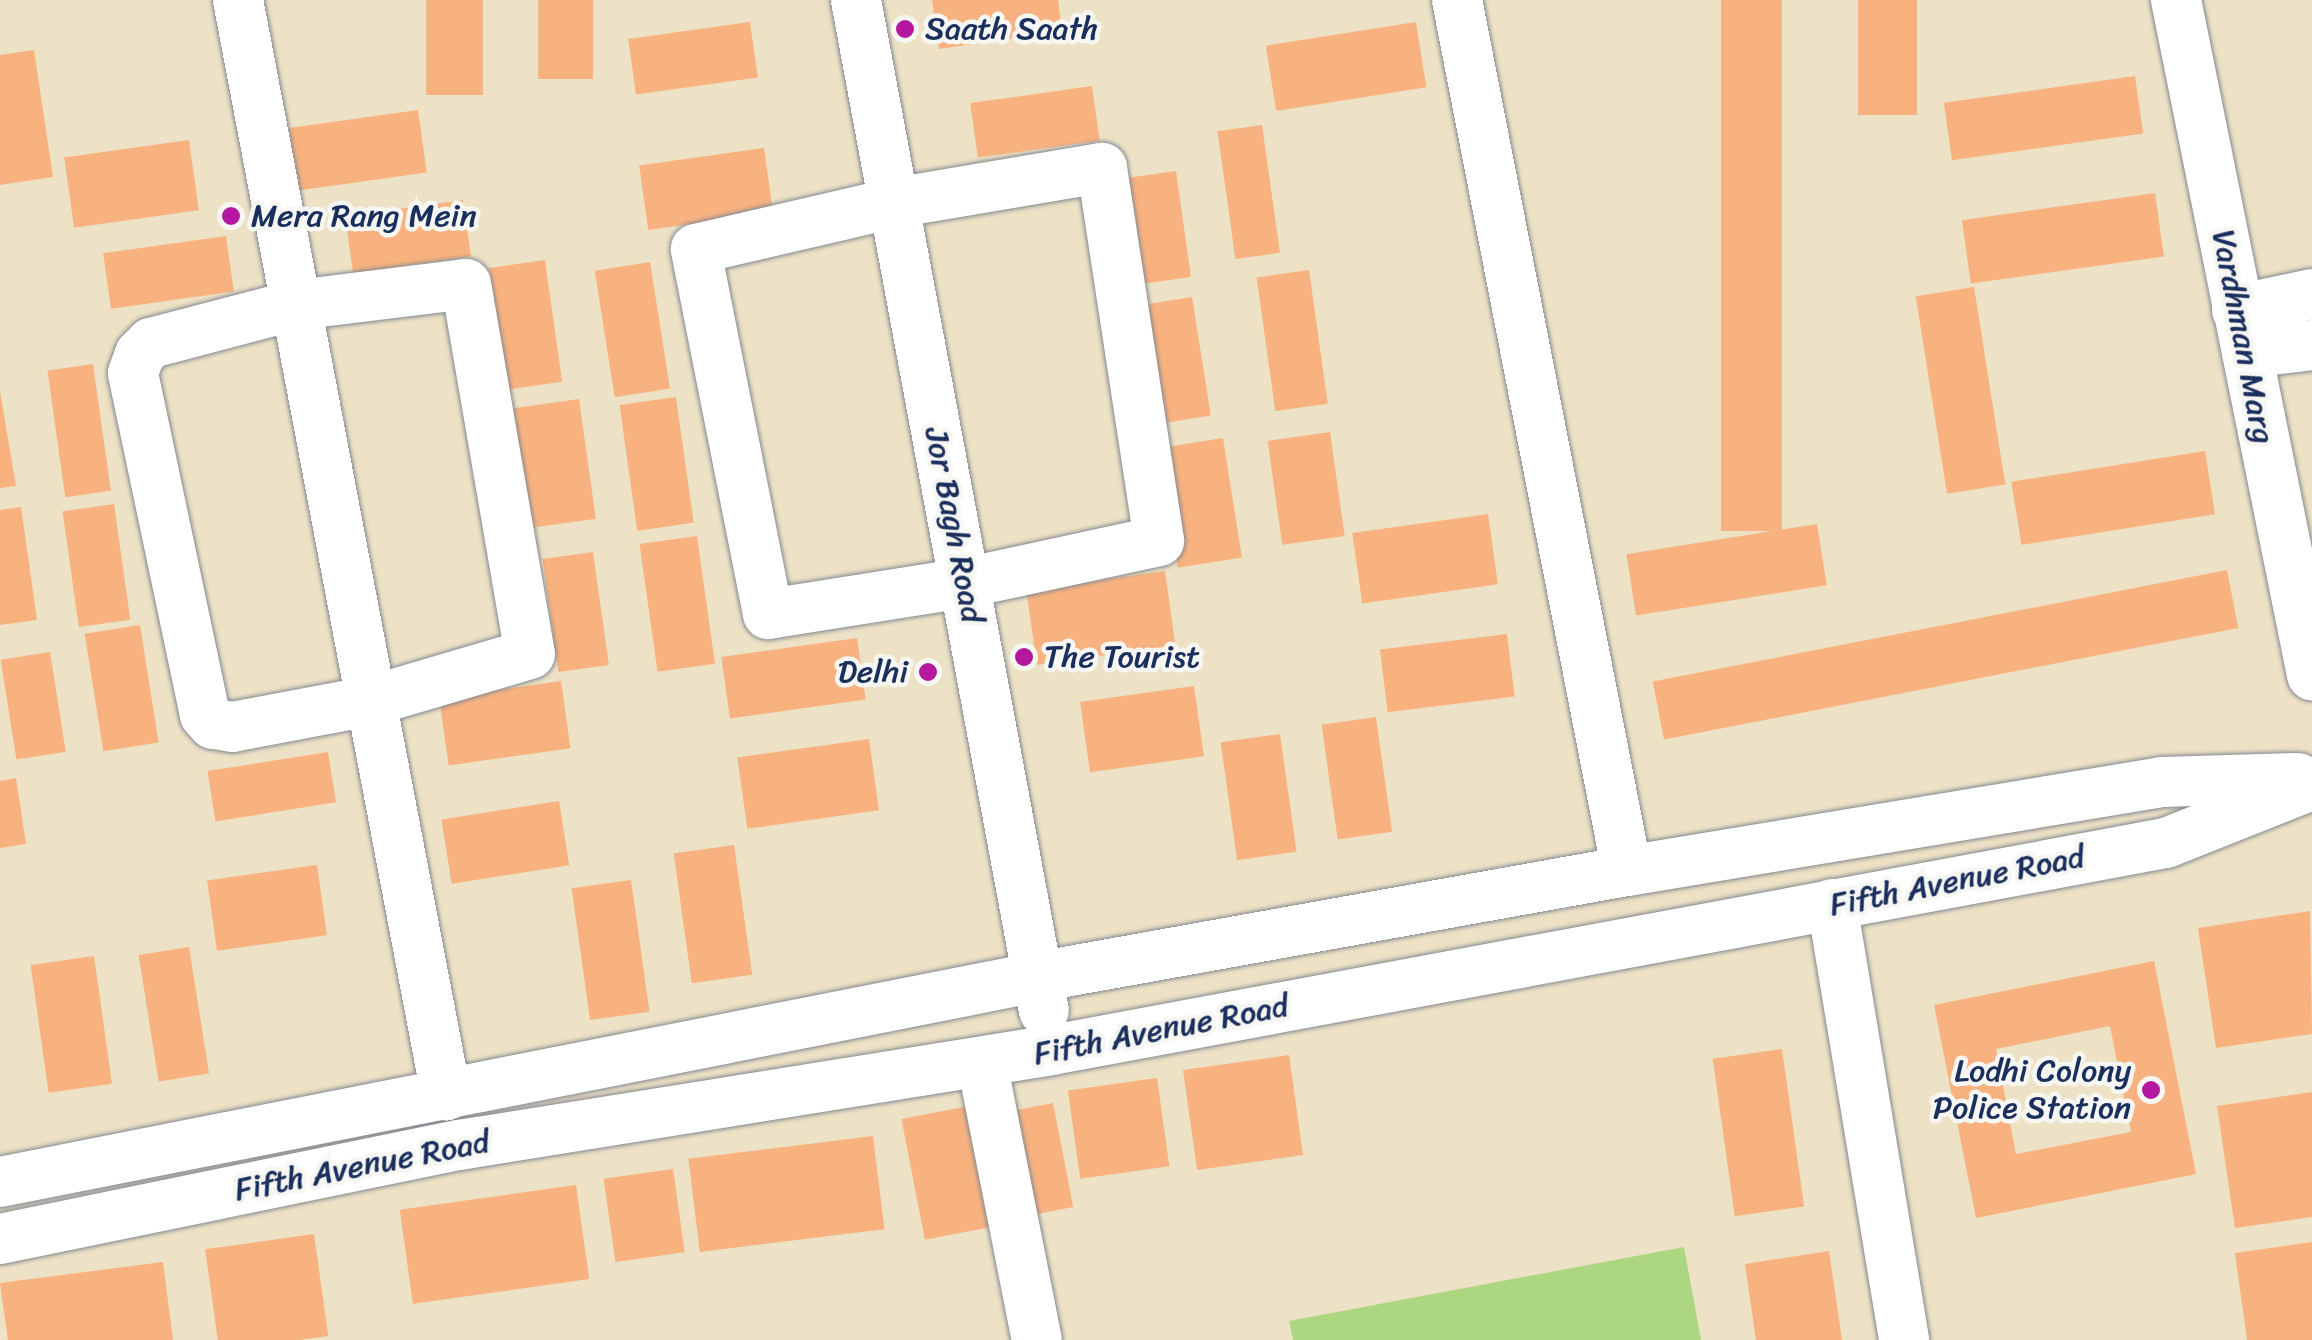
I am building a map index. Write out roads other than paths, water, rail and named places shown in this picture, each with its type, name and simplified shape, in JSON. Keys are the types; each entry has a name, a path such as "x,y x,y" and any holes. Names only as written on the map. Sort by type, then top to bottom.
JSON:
{"street":[{"path":"238,0 446,1094"},
{"name":"Jor Bagh Road","path":"856,0 1052,1050"},
{"path":"1457,0 1627,871"},
{"name":"Vardhman Marg","path":"2176,0 2312,674"},
{"path":"1102,168 1159,541 964,583 768,614 696,249 894,203 1102,168"},
{"path":"466,284 530,654 370,701 233,727 205,715 132,373 152,343 296,305 466,284"},
{"path":"2242,331 2312,294"},
{"path":"2242,331 2312,345"},
{"name":"Fifth Avenue Road","path":"0,1182 1037,977 1627,871 2162,782 2312,778"},
{"name":"Fifth Avenue Road","path":"0,1239 459,1145 1052,1050 2166,843 2312,785"},
{"path":"1832,904 1904,1340"},
{"path":"982,1062 1037,1340"}],"place":[{"name":"Saath Saath","path":"905,29"},
{"name":"Mera Rang Mein","path":"231,216"},
{"name":"The Tourist","path":"1024,657"},
{"name":"Delhi","path":"928,672"},
{"name":"Lodhi Colony Police Station","path":"2151,1090"}]}
